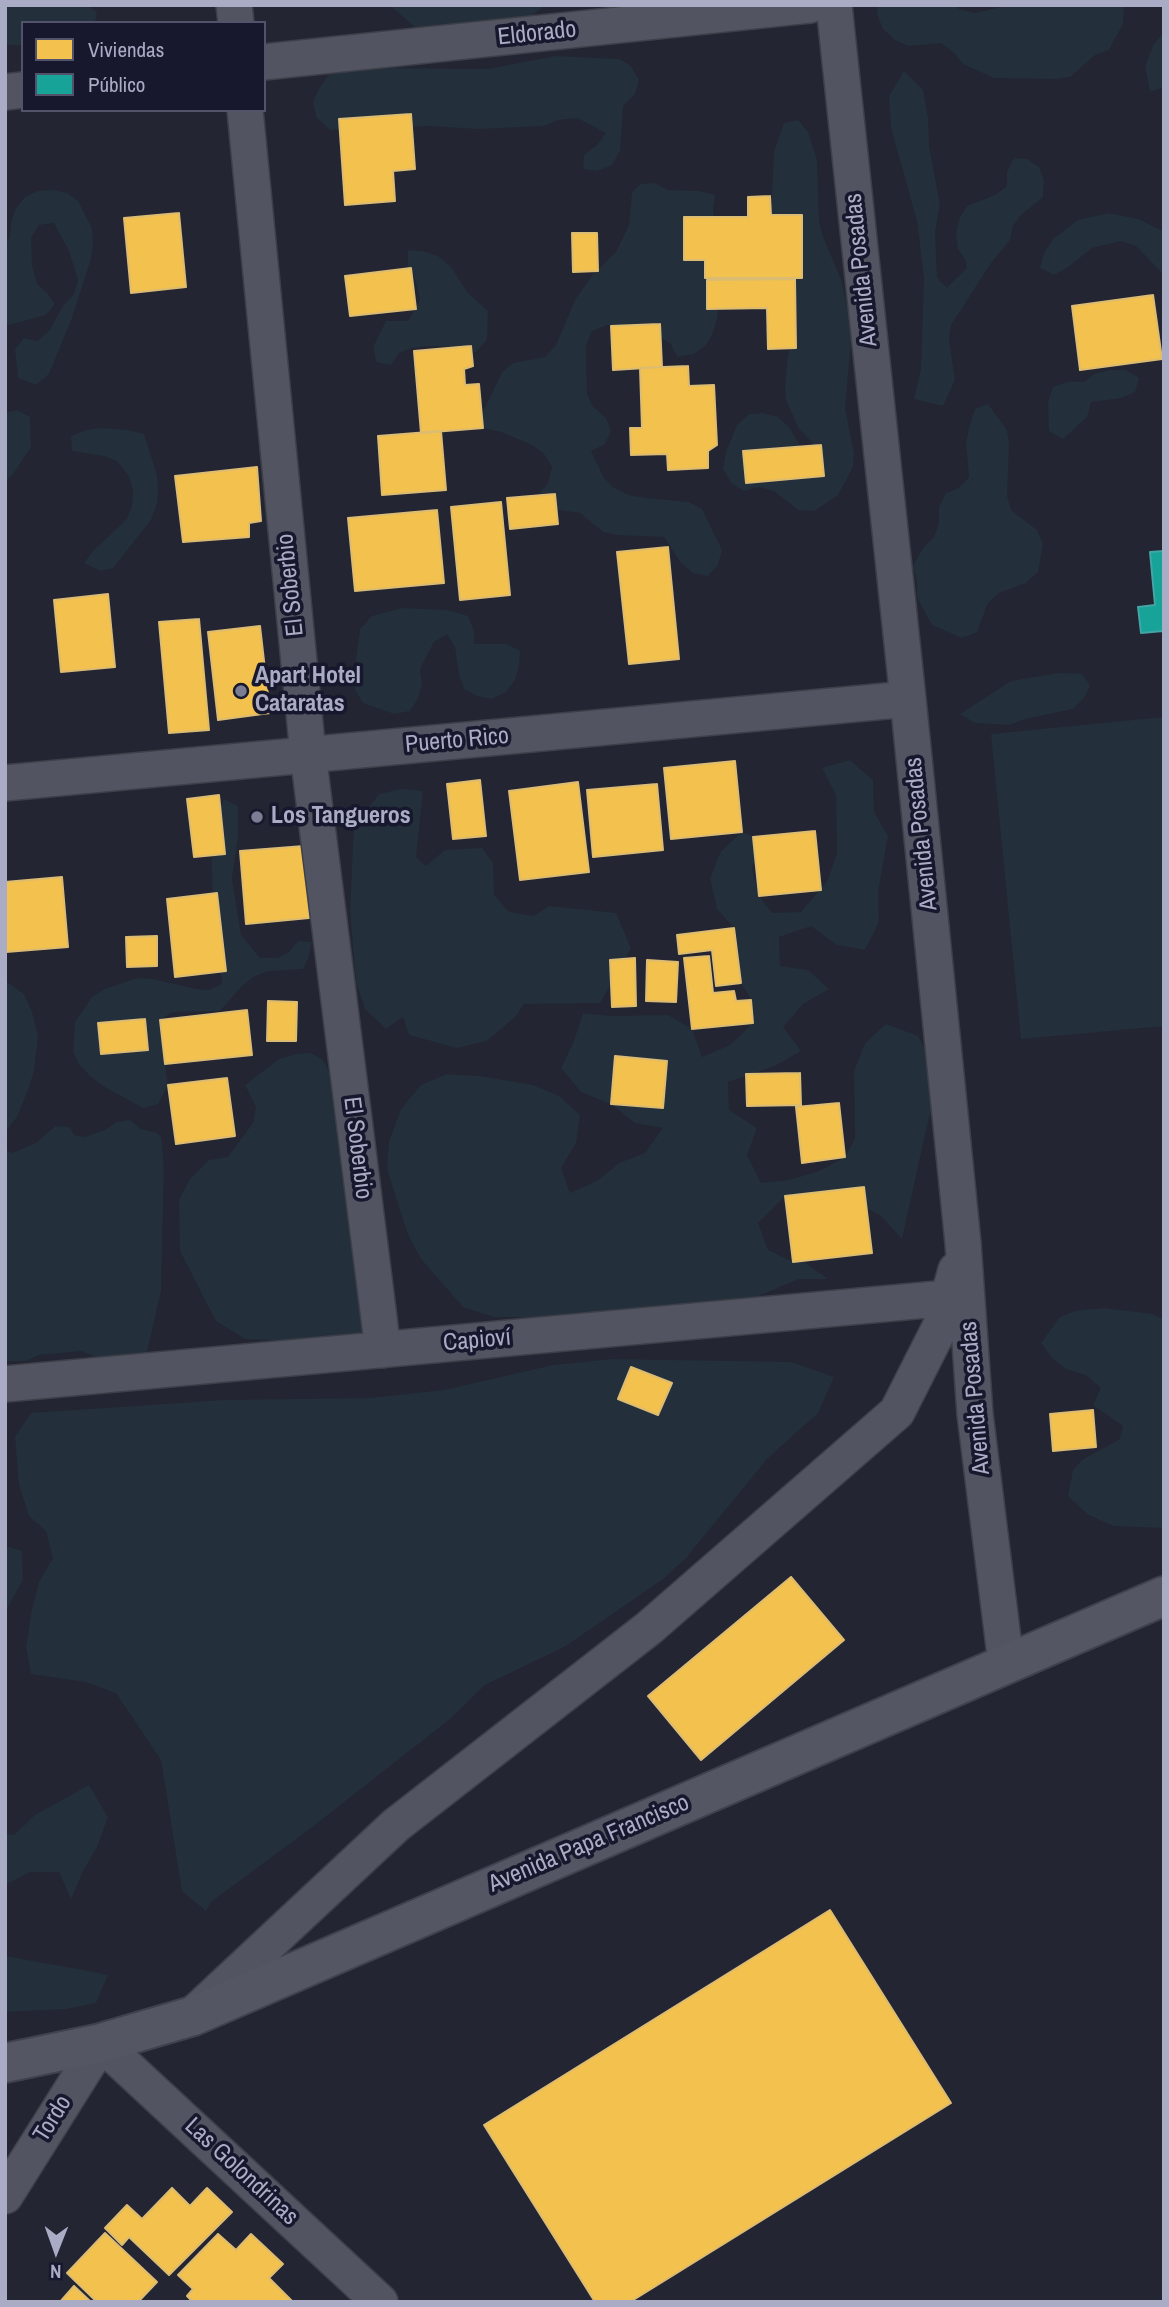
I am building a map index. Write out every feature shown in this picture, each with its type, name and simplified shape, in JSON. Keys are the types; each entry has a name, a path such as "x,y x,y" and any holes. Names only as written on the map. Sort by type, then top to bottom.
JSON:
{"main road":[{"name":"Avenida Papa Francisco","path":"5,2063 101,2043 192,2016 1164,1596"}],"street":[{"name":"Eldorado","path":"266,62 810,5"},
{"name":"Avenida Posadas","path":"834,5 963,1243 975,1413 1006,1663"},
{"name":"El Soberbio","path":"245,112 308,754 383,1350"},
{"name":"Puerto Rico","path":"5,783 908,699"},
{"path":"192,2016 396,1825 649,1628 897,1412 940,1327 963,1243"},
{"name":"Capioví","path":"5,1384 948,1298"},
{"name":"Tordo","path":"5,2196 101,2043"},
{"name":"Las Golondrinas","path":"101,2043 380,2302"}],"shaded area":[{"path":"5,5 87,5 97,12 95,21 21,21 21,45 5,45"},
{"path":"390,5 545,5 509,34 420,32"},
{"path":"878,5 956,5 959,9 975,13 1010,5 1122,5 1124,9 1123,24 1109,50 1095,55 1070,77 1055,79 994,78 963,64 941,43 908,46 895,40 883,29 877,14"},
{"path":"1164,32 1164,87 1150,92 1145,66 1154,44"},
{"path":"555,56 619,59 631,66 639,80 635,94 623,106 620,151 612,165 597,171 583,169 584,155 597,145 606,133 577,118 558,120 544,126 477,129 431,126 330,130 316,117 313,101 320,87 329,74 343,70 488,69"},
{"path":"904,71 923,90 929,146 940,204 935,232 937,277 947,288 967,268 958,249 956,234 959,219 967,206 995,195 1007,186 1007,172 1014,158 1027,159 1039,167 1044,180 1043,197 1021,215 1013,226 1010,240 991,263 951,325 949,339 955,380 943,406 914,399 921,369 924,279 917,221 891,128 889,96"},
{"path":"798,120 808,132 817,160 819,221 841,279 852,329 845,409 854,453 853,467 838,495 814,511 798,510 774,491 759,487 744,491 731,483 723,469 726,452 737,425 749,414 763,413 778,417 789,427 803,451 819,454 799,429 786,400 788,355 797,324 795,279 771,215 774,151 784,123"},
{"path":"655,183 668,190 699,191 715,195 713,210 719,241 716,273 719,304 717,318 706,345 694,354 677,357 671,344 644,328 607,325 592,331 586,345 587,394 593,407 606,418 611,431 605,444 591,451 604,478 614,488 629,495 689,502 702,509 722,550 718,565 708,576 693,573 681,563 664,537 603,532 580,513 546,508 539,494 548,483 552,467 544,454 532,445 501,432 483,428 483,412 502,372 513,363 545,357 556,345 575,300 593,274 616,252 629,225 632,192 641,184"},
{"path":"38,191 67,193 78,201 92,228 93,243 91,259 72,318 49,374 36,385 18,378 15,349 24,338 37,341 49,331 63,306 74,294 78,280 69,251 54,223 39,225 31,238 32,265 37,284 55,304 46,315 5,326 5,244 10,237 16,208 25,197"},
{"path":"1109,213 1138,219 1163,231 1164,275 1136,246 1121,241 1092,248 1054,275 1040,268 1044,253 1053,239 1078,220"},
{"path":"408,250 438,256 452,268 467,292 488,311 487,340 476,352 446,346 427,346 399,353 391,365 376,362 373,347 386,321 408,321 420,301 411,268 408,268"},
{"path":"1126,370 1139,378 1135,392 1121,398 1091,402 1087,417 1063,439 1049,431 1048,401 1053,387 1067,382 1084,382 1094,374"},
{"path":"988,404 1007,430 1007,496 1011,510 1037,530 1043,544 1038,572 1026,583 999,593 988,603 977,632 962,638 932,625 917,597 913,566 923,548 934,537 939,523 939,507 946,493 959,488 969,477 966,443 970,424 975,409"},
{"path":"17,410 30,417 31,447 5,482 5,413"},
{"path":"100,428 144,434 157,475 158,490 157,504 151,520 113,568 100,571 84,563 127,519 133,491 129,476 117,461 72,451 71,436"},
{"path":"402,608 447,610 468,616 474,630 474,644 507,644 520,651 515,680 506,692 492,699 477,696 464,689 455,647 447,634 434,642 420,669 422,684 410,711 394,714 363,703 355,690 360,629 372,616"},
{"path":"1059,673 1082,674 1090,686 1084,698 1073,709 1009,725 975,723 960,714 1011,681"},
{"path":"1164,717 1164,1026 1021,1039 991,734"},
{"path":"850,760 873,780 874,812 888,836 878,892 879,922 865,950 837,945 811,926 779,937 780,966 808,970 829,989 803,1004 783,1027 801,1051 775,1066 728,1082 729,1110 757,1128 747,1155 761,1183 789,1180 819,1171 845,1157 855,1138 854,1071 865,1043 886,1024 918,1036 933,1063 937,1092 902,1239 881,1216 852,1200 785,1196 758,1223 768,1250 793,1262 803,1261 828,1279 799,1279 742,1303 713,1311 617,1309 588,1317 494,1317 463,1307 421,1259 407,1232 387,1169 389,1141 401,1109 421,1085 447,1074 533,1085 559,1096 580,1115 576,1143 561,1168 570,1193 597,1181 619,1163 645,1153 663,1128 635,1123 611,1104 581,1092 561,1068 583,1013 611,1016 668,1015 692,1029 702,1057 730,1045 753,1023 751,1000 741,983 734,928 717,909 710,878 721,851 742,832 761,839 752,869 759,896 772,913 801,912 828,880 837,853 836,795 822,768"},
{"path":"401,789 423,791 416,857 426,866 445,850 482,848 493,863 494,895 509,912 534,916 549,906 616,913 631,948 600,1003 524,1004 516,1016 487,1041 457,1048 409,1035 403,1017 386,1029 365,1009 356,982 350,910 354,827 379,794"},
{"path":"224,799 238,806 238,836 232,879 241,935 260,958 277,958 289,952 298,941 312,942 309,956 303,969 268,971 253,977 220,1011 172,1012 160,1020 166,1049 168,1085 158,1104 143,1108 103,1086 79,1064 73,1052 75,1022 92,997 105,989 137,978 209,990 222,984 213,907 212,842"},
{"path":"6,981 24,994 38,1036 34,1071 28,1090 17,1117 5,1132"},
{"path":"311,1053 323,1060 330,1074 375,1311 368,1339 314,1342 245,1339 216,1321 180,1251 179,1200 190,1179 209,1160 228,1157 253,1123 256,1107 245,1085 279,1059"},
{"path":"130,1120 141,1129 157,1133 161,1137 164,1168 161,1291 147,1352 130,1361 105,1361 81,1351 39,1355 26,1361 5,1361 5,1149 12,1153 36,1143 55,1126 70,1127 74,1135 85,1137 105,1130 117,1122"},
{"path":"1103,1308 1153,1314 1164,1320 1164,1528 1113,1526 1087,1514 1068,1496 1073,1470 1082,1460 1120,1439 1123,1426 1093,1405 1101,1388 1086,1375 1066,1369 1052,1358 1041,1343 1060,1317 1075,1311"},
{"path":"612,1359 791,1362 834,1377 818,1413 767,1459 686,1558 663,1579 566,1646 485,1685 450,1719 211,1902 206,1911 182,1891 161,1760 116,1693 86,1682 31,1674 26,1647 32,1609 39,1582 53,1558 46,1531 29,1516 19,1485 15,1437 31,1413 223,1400 370,1398 444,1390 553,1365"},
{"path":"5,1546 22,1551 23,1580 5,1612"},
{"path":"89,1785 108,1817 97,1847 71,1899 59,1872 30,1872 5,1885 5,1833 14,1835 35,1815"},
{"path":"5,1956 108,1975 96,2003 66,2009 5,2012"}],"building: Viviendas":[{"path":"411,114 415,169 393,171 395,201 345,205 339,119"},
{"path":"770,196 771,215 802,215 802,278 705,278 705,260 684,260 684,217 748,217 748,197"},
{"path":"179,213 186,287 131,293 124,218"},
{"path":"572,233 597,233 598,271 573,272"},
{"path":"411,268 416,309 350,316 345,276"},
{"path":"795,279 796,348 768,349 767,308 707,309 707,280"},
{"path":"1153,295 1162,359 1080,370 1072,306"},
{"path":"660,324 662,367 613,370 611,326"},
{"path":"471,346 473,366 464,369 465,385 479,384 483,428 421,433 414,351"},
{"path":"688,366 689,386 714,385 717,445 708,451 708,468 668,470 667,454 631,455 630,428 642,428 640,368"},
{"path":"441,431 446,490 382,495 378,436"},
{"path":"821,445 824,476 746,483 743,451"},
{"path":"257,467 261,521 249,523 249,537 183,542 175,476"},
{"path":"555,494 558,524 510,529 507,498"},
{"path":"501,502 510,595 460,600 451,507"},
{"path":"437,510 444,583 355,591 348,518"},
{"path":"668,547 679,659 629,664 617,552"},
{"path":"108,594 115,667 61,672 54,600"},
{"path":"199,619 209,730 169,733 159,622"},
{"path":"260,626 270,713 218,720 208,632"},
{"path":"735,761 742,832 671,839 664,768"},
{"path":"480,780 486,836 453,839 447,784"},
{"path":"578,782 589,872 520,880 509,791"},
{"path":"657,784 663,850 593,857 587,790"},
{"path":"219,795 225,854 194,857 187,799"},
{"path":"815,831 821,890 759,896 753,837"},
{"path":"304,846 309,918 246,924 240,851"},
{"path":"62,877 68,947 6,952 5,882"},
{"path":"217,893 226,971 175,977 167,899"},
{"path":"734,928 741,983 716,986 712,950 679,954 677,935"},
{"path":"157,936 157,966 127,967 126,937"},
{"path":"709,956 713,993 734,991 736,1001 751,1000 753,1023 692,1029 684,958"},
{"path":"635,958 636,1006 612,1007 610,960"},
{"path":"647,960 678,962 676,1002 646,1001"},
{"path":"268,1001 297,1002 296,1041 267,1041"},
{"path":"247,1010 252,1055 165,1064 160,1020"},
{"path":"145,1019 148,1050 101,1054 98,1023"},
{"path":"615,1056 667,1061 663,1108 611,1104"},
{"path":"800,1073 801,1105 747,1106 746,1074"},
{"path":"227,1078 235,1136 176,1144 168,1085"},
{"path":"839,1103 845,1157 802,1163 796,1107"},
{"path":"864,1187 872,1253 793,1262 785,1196"},
{"path":"631,1367 672,1383 658,1415 618,1399"},
{"path":"1093,1410 1096,1447 1053,1451 1050,1414"},
{"path":"791,1577 844,1640 701,1760 648,1696"},
{"path":"830,1910 951,2103 630,2302 595,2302 484,2125"},
{"path":"172,2188 190,2206 207,2188 232,2212 169,2275 129,2237 122,2245 105,2228 127,2205 142,2219"},
{"path":"105,2233 157,2282 138,2302 97,2302 67,2273"},
{"path":"218,2234 236,2250 251,2234 283,2264 269,2278 293,2302 193,2302 187,2296 193,2289 178,2275"},
{"path":"74,2286 91,2302 60,2302"}],"building: Público":[{"path":"1164,551 1164,640 1163,631 1141,633 1138,607 1155,605 1150,552"}],"place":[{"name":"Apart Hotel Cataratas","path":"241,691"},
{"name":"Los Tangueros","path":"257,817"}]}
